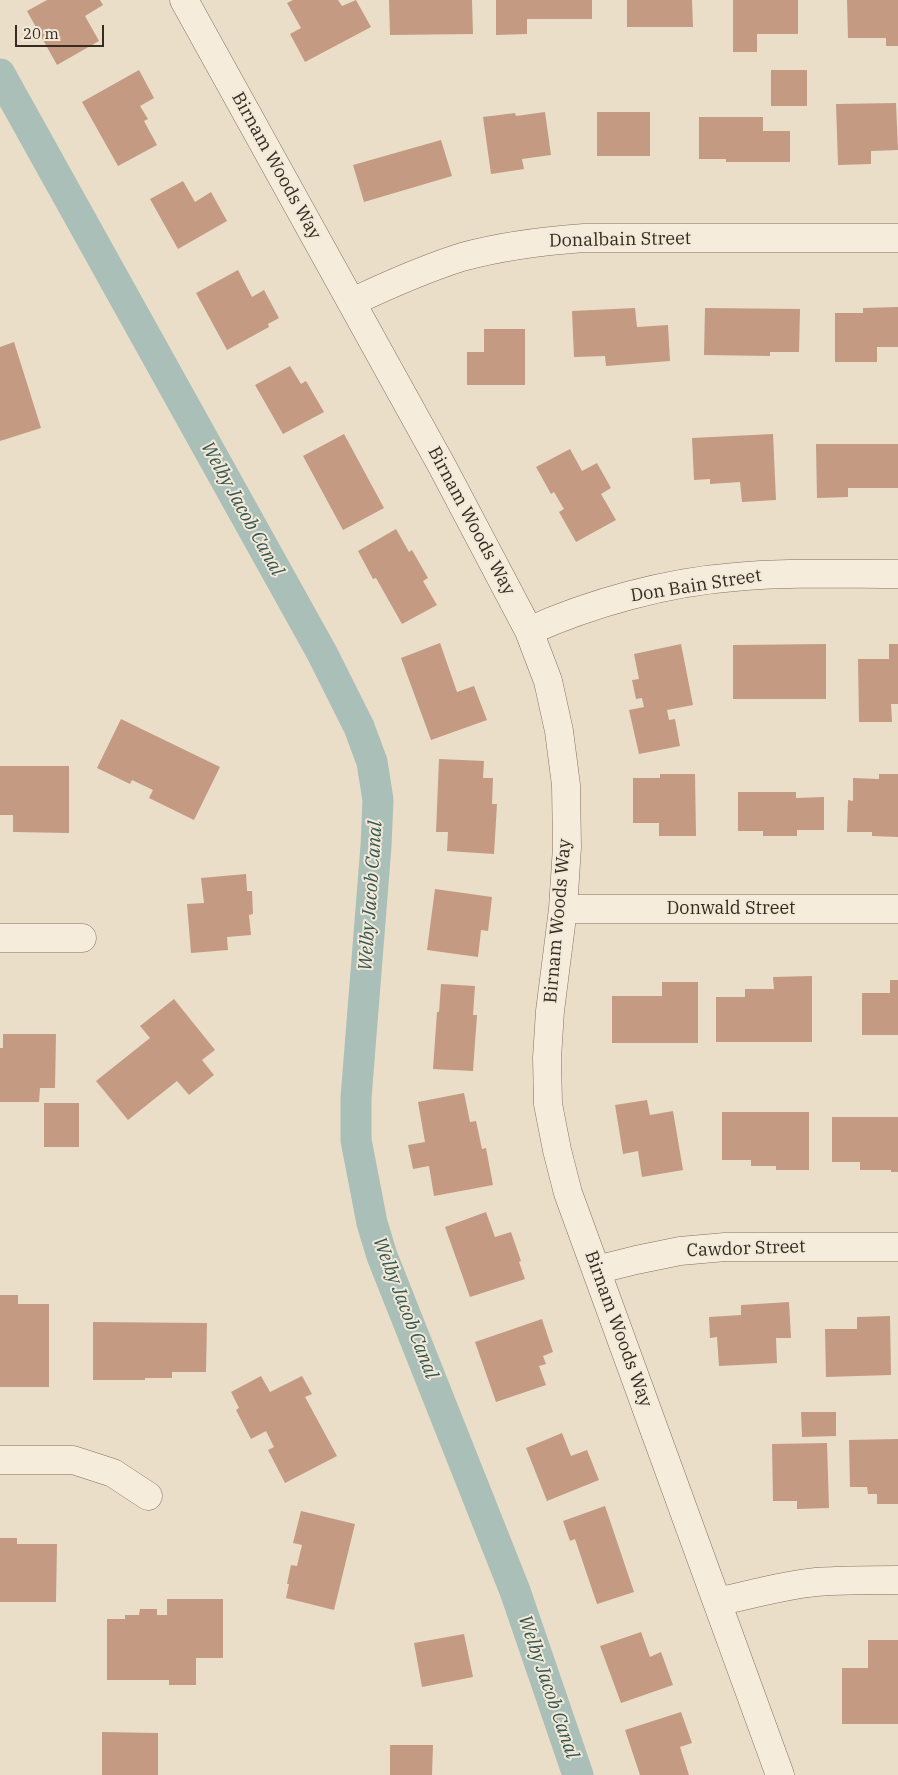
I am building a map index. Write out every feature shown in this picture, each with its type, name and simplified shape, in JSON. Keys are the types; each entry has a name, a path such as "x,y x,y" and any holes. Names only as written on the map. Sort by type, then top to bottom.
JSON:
{"street":[{"name":"Birnam Woods Way","path":"184,0 442,466 529,631 548,681 559,731 566,785 567,847 563,909 550,1011 547,1058 548,1104 557,1150 568,1193 780,1775"},
{"name":"Donalbain Street","path":"352,302 425,270 464,257 543,241 584,238 898,238"},
{"name":"Don Bain Street","path":"529,631 558,618 623,597 733,577 789,574 898,574"},
{"name":"Donwald Street","path":"563,909 898,909"},
{"path":"0,938 82,938"},
{"name":"Cawdor Street","path":"596,1270 689,1250 725,1247 898,1247"},
{"path":"0,1460 73,1460 113,1472 148,1496"},
{"path":"717,1602 815,1582 898,1580"}],"building":[{"path":"47,0 100,0 103,5 85,16 99,41 57,65 27,11"},
{"path":"293,0 338,0 342,6 356,0 371,27 305,62 290,34 301,28 287,3"},
{"path":"389,0 472,0 473,34 390,35"},
{"path":"496,0 592,0 592,19 527,19 527,34 496,35"},
{"path":"627,0 692,0 693,27 627,27"},
{"path":"733,0 798,0 798,34 757,34 757,52 733,52"},
{"path":"847,0 898,0 898,46 886,46 886,38 848,38"},
{"path":"139,70 154,98 140,106 148,119 144,121 157,145 118,166 82,102"},
{"path":"771,70 807,70 807,106 771,106"},
{"path":"896,103 898,150 871,151 871,164 838,165 836,104"},
{"path":"545,112 551,155 522,159 524,169 491,174 483,117 515,113 516,116"},
{"path":"597,112 650,112 650,156 597,156"},
{"path":"699,117 763,117 763,131 790,131 790,162 726,162 726,159 699,159"},
{"path":"441,140 452,176 364,202 353,165"},
{"path":"183,181 195,202 211,192 227,221 178,249 150,199"},
{"path":"238,270 252,297 264,290 279,318 268,324 269,327 227,350 196,293"},
{"path":"898,307 898,347 877,347 877,362 835,362 835,313 863,313 863,308"},
{"path":"635,308 637,327 668,325 670,361 606,366 605,356 574,357 572,311"},
{"path":"705,308 800,309 799,352 770,352 770,356 704,355"},
{"path":"484,329 525,329 525,385 467,385 467,352 484,352"},
{"path":"14,342 41,428 0,441 0,347"},
{"path":"290,366 301,384 306,381 324,412 283,434 255,385"},
{"path":"344,434 384,508 343,530 303,456"},
{"path":"773,434 776,500 742,502 740,482 710,484 710,479 694,480 692,438"},
{"path":"816,444 898,444 898,488 848,488 848,497 817,498"},
{"path":"570,449 582,471 597,463 611,488 601,494 616,520 576,542 559,512 564,509 554,492 551,494 536,467"},
{"path":"396,529 409,552 412,550 428,578 423,581 437,605 402,624 376,578 373,579 358,551"},
{"path":"440,643 457,692 474,686 487,720 431,740 401,658"},
{"path":"681,644 693,705 667,710 669,720 675,719 680,746 639,754 629,710 644,707 642,698 636,699 632,680 639,679 634,654"},
{"path":"826,644 826,699 733,699 733,645"},
{"path":"889,644 898,644 898,704 891,704 892,722 859,722 858,659 889,659"},
{"path":"121,719 220,767 194,820 149,798 153,790 132,780 130,784 97,768"},
{"path":"439,759 484,761 483,778 493,778 492,804 497,804 494,854 447,851 448,832 436,832"},
{"path":"0,766 69,766 69,833 13,832 13,815 0,815"},
{"path":"660,774 695,774 696,836 659,836 659,823 633,823 633,778 660,778"},
{"path":"879,774 898,774 898,837 872,836 872,832 847,832 848,800 853,801 853,778 879,779"},
{"path":"738,792 796,792 796,798 824,797 824,830 797,830 797,836 763,836 763,831 738,831"},
{"path":"246,874 247,891 252,891 253,914 249,915 251,935 227,937 228,950 191,953 187,904 204,903 201,878"},
{"path":"435,889 492,897 488,931 481,930 478,957 427,950"},
{"path":"812,976 812,1042 716,1042 716,997 745,997 745,989 774,989 773,977"},
{"path":"890,980 898,980 898,1035 862,1035 862,993 890,993"},
{"path":"662,982 698,982 698,1043 612,1043 612,996 662,996"},
{"path":"441,984 475,986 473,1015 477,1015 473,1071 433,1069"},
{"path":"174,999 215,1050 202,1060 214,1075 189,1095 177,1081 128,1120 96,1081 150,1038 140,1026"},
{"path":"3,1034 56,1034 55,1088 40,1088 39,1102 0,1102 0,1048 3,1048"},
{"path":"464,1093 470,1122 476,1121 482,1149 486,1148 493,1185 434,1196 429,1166 413,1169 408,1145 425,1142 418,1102"},
{"path":"647,1100 650,1115 673,1111 683,1170 642,1177 638,1151 623,1154 615,1105"},
{"path":"44,1103 79,1103 79,1147 44,1147"},
{"path":"722,1112 809,1112 809,1170 776,1170 776,1166 751,1166 751,1160 722,1160"},
{"path":"832,1117 898,1117 898,1172 891,1172 891,1170 860,1170 860,1162 832,1162"},
{"path":"486,1212 495,1237 511,1232 525,1279 470,1297 445,1227"},
{"path":"0,1295 18,1295 18,1304 49,1304 49,1387 0,1387"},
{"path":"789,1302 791,1338 776,1338 777,1363 719,1366 717,1337 710,1338 709,1317 741,1315 741,1305"},
{"path":"890,1316 891,1375 826,1377 825,1329 857,1329 857,1317"},
{"path":"542,1319 553,1352 543,1356 546,1364 539,1366 546,1385 496,1402 475,1342"},
{"path":"93,1322 207,1323 206,1372 172,1372 172,1378 145,1378 145,1380 93,1380"},
{"path":"261,1376 270,1392 302,1376 312,1394 305,1397 337,1456 285,1483 268,1450 274,1447 266,1431 251,1439 236,1410 239,1408 231,1392"},
{"path":"801,1412 836,1412 836,1436 802,1437"},
{"path":"562,1433 571,1456 587,1450 599,1480 547,1501 526,1448"},
{"path":"898,1439 898,1504 877,1504 877,1494 868,1494 867,1487 850,1487 849,1440"},
{"path":"827,1443 829,1508 797,1509 797,1501 773,1501 772,1444"},
{"path":"605,1506 634,1592 597,1604 575,1539 570,1541 563,1521"},
{"path":"301,1511 355,1524 334,1610 286,1598 291,1565 297,1566 302,1545 293,1543"},
{"path":"0,1538 17,1538 17,1544 57,1544 56,1602 0,1602"},
{"path":"167,1599 223,1599 223,1658 196,1658 196,1685 169,1685 169,1680 107,1680 107,1619 125,1619 125,1615 139,1615 140,1609 157,1609 157,1615 167,1615"},
{"path":"641,1632 650,1657 661,1652 673,1685 621,1703 600,1646"},
{"path":"464,1634 473,1677 422,1687 414,1643"},
{"path":"868,1640 898,1640 898,1724 842,1724 842,1668 868,1668"},
{"path":"681,1712 692,1743 680,1747 689,1775 640,1775 625,1730"},
{"path":"102,1732 158,1733 158,1775 102,1775"},
{"path":"390,1745 433,1745 432,1775 390,1775"}],"waterway":[{"name":"Welby Jacob Canal","path":"0,74 322,653 359,727 372,762 378,800 376,846 356,1098 356,1140 372,1223 382,1256 515,1591 578,1775"}]}
